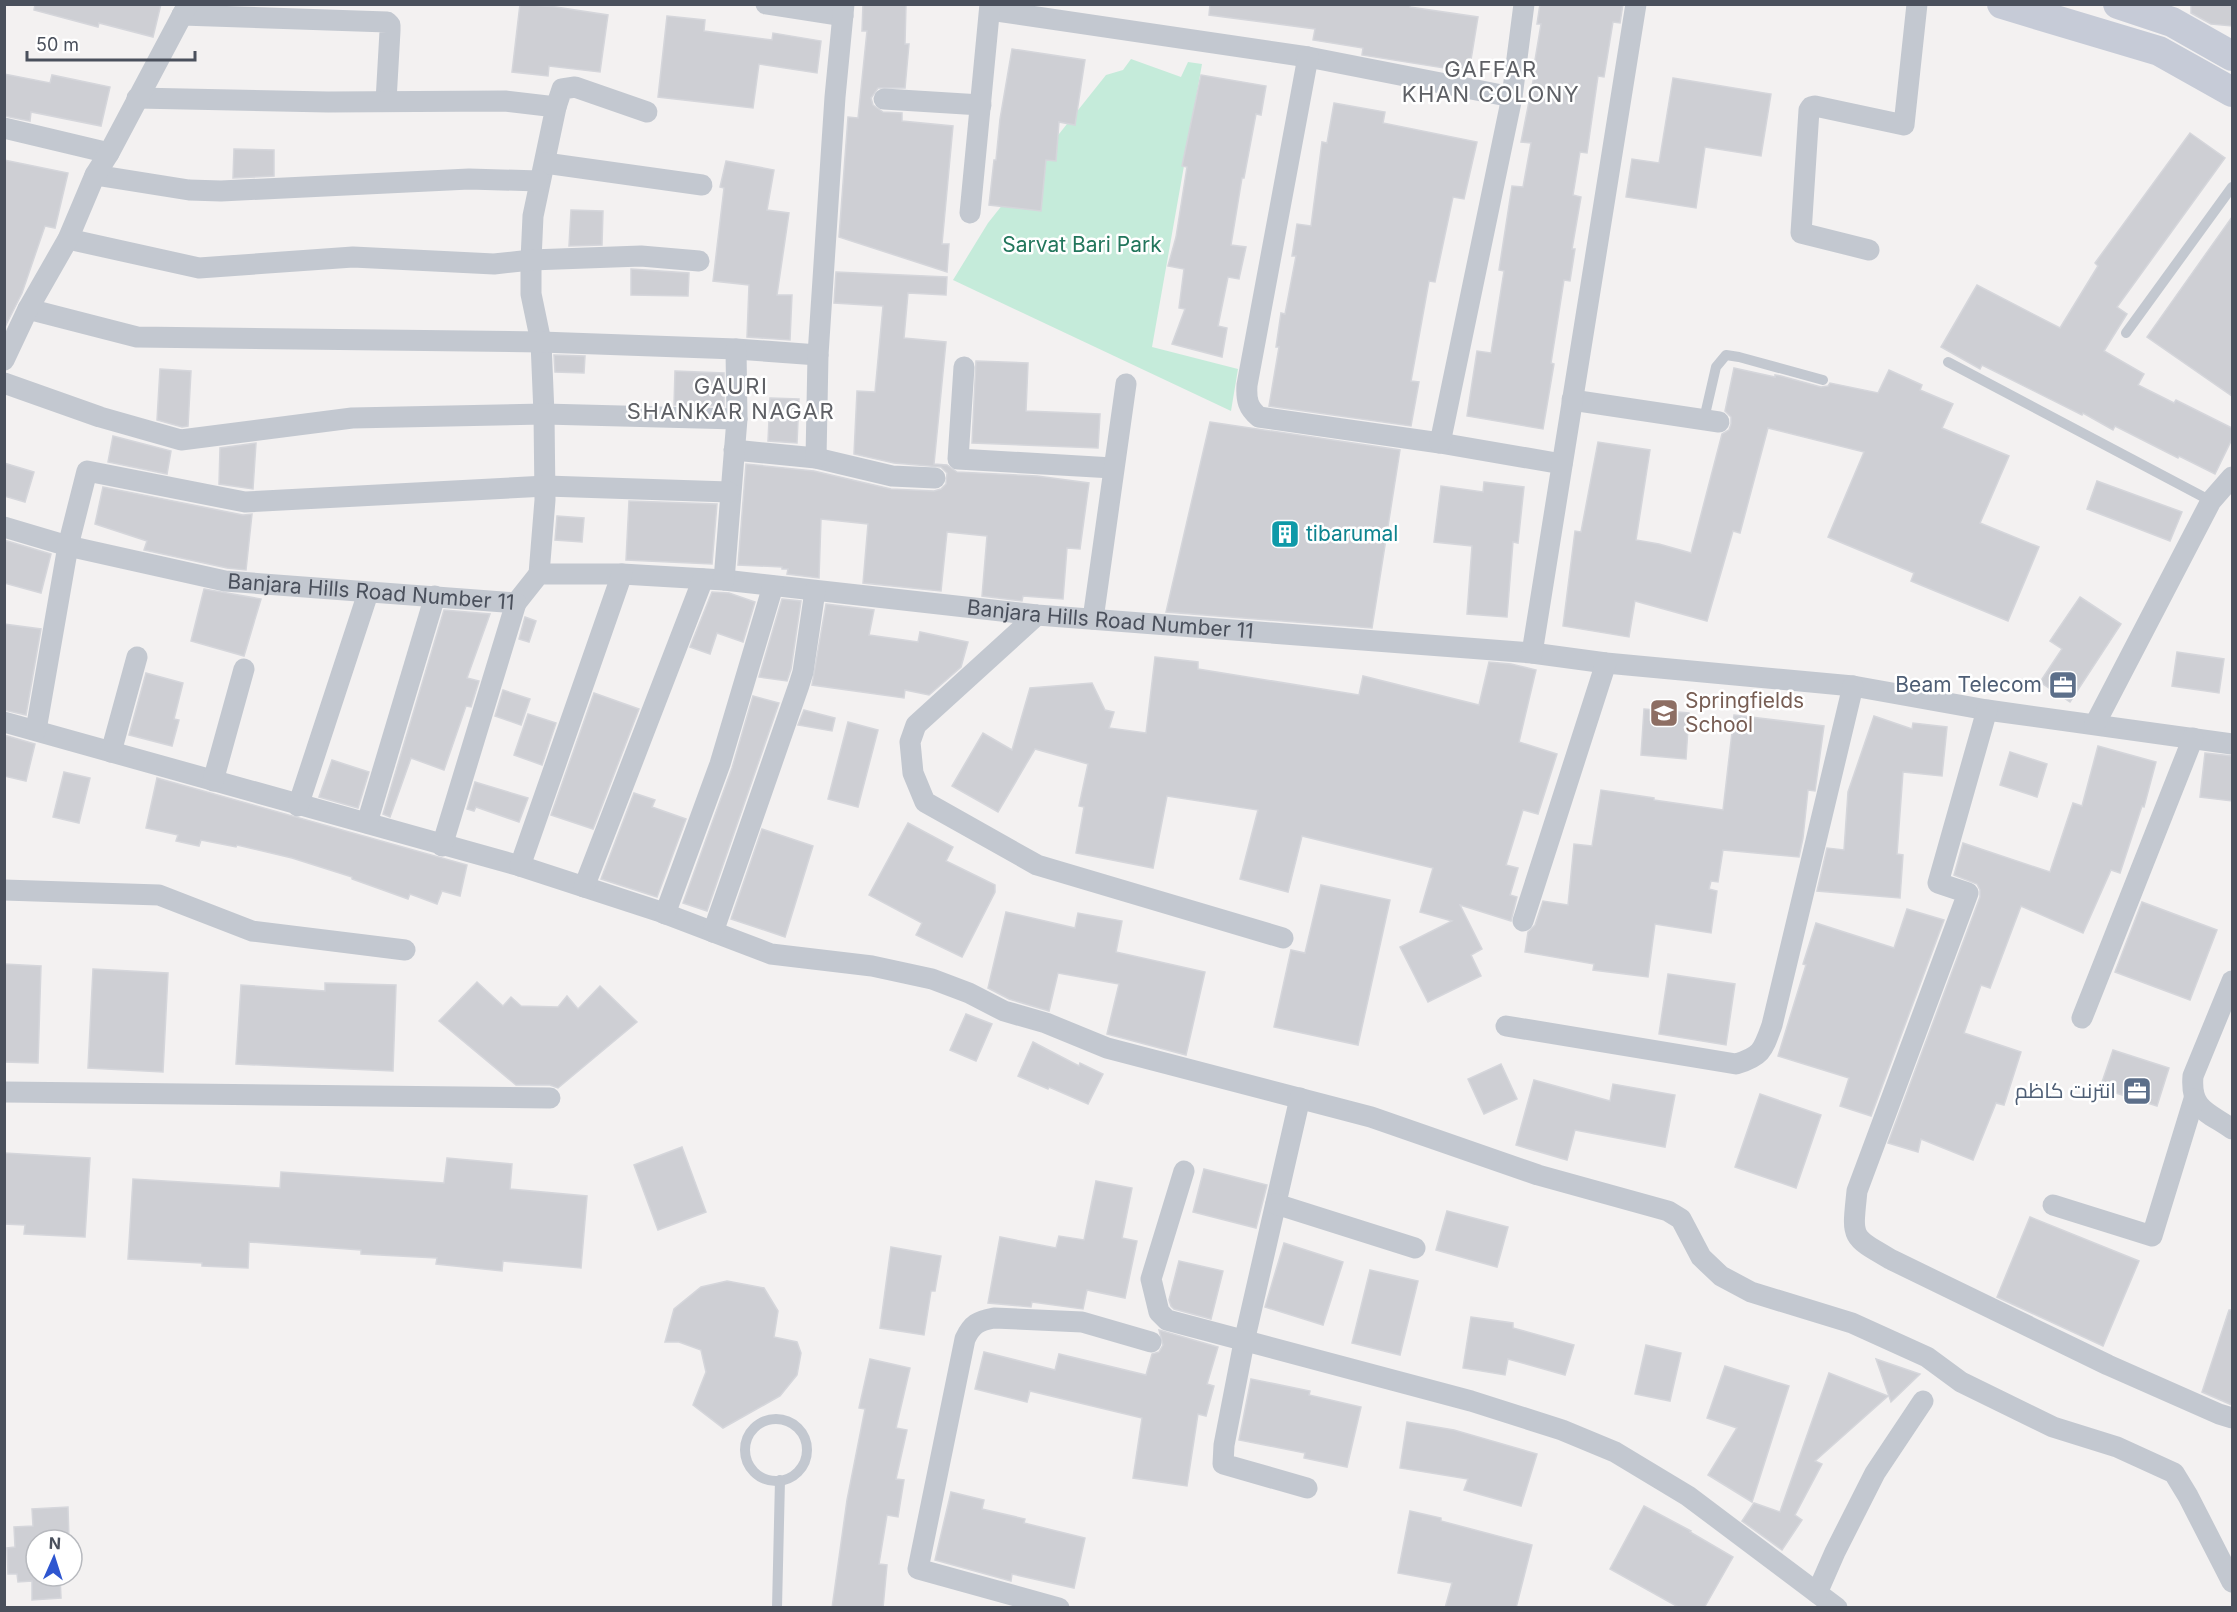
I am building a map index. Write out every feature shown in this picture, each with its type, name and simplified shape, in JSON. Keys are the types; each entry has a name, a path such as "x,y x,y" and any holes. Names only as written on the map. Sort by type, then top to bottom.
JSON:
{"main road":[{"path":"2002,4 2159,51 2232,92"},
{"path":"2118,4 2173,13 2232,56"}],"street":[{"path":"766,4 843,10 818,355 816,458"},
{"path":"1440,443 1512,97 1524,4"},
{"path":"1532,653 1636,4"},
{"path":"1869,250 1801,233 1809,110 1815,106 1904,125 1917,4"},
{"path":"970,213 990,7 1308,57 1512,97"},
{"path":"4,360 28,309 68,239 95,175 185,10 387,22 390,25 390,32 386,101"},
{"path":"2159,51 2173,13"},
{"path":"1308,57 1246,398 1251,410 1259,417 1440,443 1562,464"},
{"path":"539,574 546,486 541,342 531,294 531,260 533,216 556,106 562,89 575,87 647,112"},
{"path":"137,98 505,101 556,106"},
{"path":"884,99 981,105"},
{"path":"4,128 109,153"},
{"path":"95,175 189,190 221,191 469,179 542,172 702,185"},
{"path":"68,239 200,268 353,257 494,264 531,260 640,256 699,261"},
{"path":"28,309 137,337 541,342 818,355"},
{"path":"584,887 713,580 734,450 737,419 736,350"},
{"path":"964,367 958,459 1113,468"},
{"path":"4,383 100,417 181,440 352,418 544,414 737,419"},
{"path":"1093,619 1126,384"},
{"path":"1572,400 1711,421"},
{"path":"734,450 816,458 892,476 935,478"},
{"path":"36,730 68,546 87,471 245,502 546,486 729,492"},
{"path":"2095,724 2211,501 2232,477"},
{"name":"Banjara Hills Road Number 11","path":"4,527 68,546 225,581 516,603 539,574 622,574 713,580 1037,615 1532,653 1606,663 1853,686 1987,710 2232,744"},
{"path":"520,866 622,574"},
{"path":"665,914 720,764 773,586"},
{"path":"713,932 803,672 815,591"},
{"path":"298,806 368,593"},
{"path":"367,823 435,596"},
{"path":"442,846 516,603"},
{"path":"1037,615 916,724 910,742 913,773 925,802 1037,865 1283,938"},
{"path":"111,752 137,657"},
{"path":"1523,921 1606,663"},
{"path":"213,781 244,669"},
{"path":"1506,1026 1736,1064 1755,1059 1764,1046 1772,1025 1853,686"},
{"path":"1987,710 1938,883 1968,893 1857,1191 1853,1227 1860,1242 1892,1260 2108,1365 2232,1418"},
{"path":"4,722 298,806 520,866 665,914 771,954 872,966 932,979 969,993 1004,1011 1046,1023 1107,1048 1371,1117 1538,1175 1668,1211 1681,1219 1701,1257 1721,1276 1751,1292 1852,1323 1927,1357 1961,1382 2054,1427 2117,1448 2174,1473 2232,1582"},
{"path":"2082,1018 2193,738"},
{"path":"4,890 159,895 252,931 405,950"},
{"path":"2232,981 2193,1076 2192,1091 2194,1099 2201,1108 2232,1129"},
{"path":"4,1092 550,1098"},
{"path":"1300,1098 1244,1342 1224,1445 1223,1464 1307,1488"},
{"path":"2053,1205 2152,1236 2194,1099"},
{"path":"1184,1171 1151,1279 1159,1312 1167,1320 1471,1401 1562,1430 1615,1452 1688,1496 1837,1608"},
{"path":"1276,1204 1415,1248"},
{"path":"1059,1608 918,1569 965,1339 971,1326 981,1320 994,1318 1082,1322 1151,1342"},
{"path":"1817,1593 1834,1552 1875,1473 1923,1401"}],"lane":[{"path":"2126,333 2232,187"},
{"path":"1711,421 1716,367 1726,355 1823,380"},
{"path":"1948,362 2211,501"},
{"path":"768,1420 788,1421 803,1434 807,1444 804,1464 798,1472 780,1480 770,1480 760,1476 747,1461 745,1451 751,1432 768,1420"},
{"path":"777,1608 780,1480"}],"green space":[{"name":"Sarvat Bari Park","path":"1131,59 1181,77 1188,62 1202,64 1152,347 1238,369 1231,411 953,280 988,223 1106,75 1123,70"}],"building":[{"path":"35,4 161,4 153,37 99,23 98,27 34,10"},
{"path":"520,4 608,15 600,72 549,66 548,76 512,72"},
{"path":"863,4 906,4 905,44 909,44 905,88 878,88 871,98 873,105 883,112 902,113 902,121 953,126 942,244 949,244 947,272 839,237 848,117 858,118 867,31 862,31"},
{"path":"1210,4 1410,4 1410,7 1478,17 1469,72 1362,55 1363,48 1313,40 1315,29 1209,15"},
{"path":"1540,4 1623,4 1620,23 1613,22 1604,77 1598,76 1587,153 1580,152 1573,195 1581,197 1572,249 1575,249 1570,281 1564,280 1551,363 1554,364 1543,429 1467,416 1477,351 1491,353 1504,271 1499,270 1512,186 1523,187 1531,143 1521,142 1536,66 1534,66 1541,24 1537,24"},
{"path":"2191,4 2232,4 2232,26 2211,24 2191,13"},
{"path":"667,16 705,20 704,31 772,40 773,33 821,41 817,73 759,64 753,108 658,97"},
{"path":"1012,49 1085,60 1075,125 1059,122 1056,161 1046,160 1041,211 989,205"},
{"path":"4,74 50,83 52,75 110,87 101,126 31,112 30,121 4,116"},
{"path":"1201,75 1266,86 1261,115 1256,114 1231,245 1246,247 1239,279 1228,277 1218,326 1227,328 1222,357 1172,344 1185,309 1179,308 1184,269 1168,266 1176,237 1187,167 1182,166"},
{"path":"1673,78 1771,94 1761,156 1705,147 1696,208 1626,197 1632,159 1659,163"},
{"path":"1334,103 1385,112 1383,123 1477,142 1464,199 1453,197 1435,282 1429,281 1411,381 1419,382 1411,426 1269,406 1279,347 1276,347 1281,313 1285,314 1296,256 1292,256 1297,224 1311,226 1322,142 1327,143"},
{"path":"2190,133 2225,158 2117,307 2127,314 2104,351 2144,374 2138,385 2174,403 2176,400 2232,428 2232,439 2215,474 2115,426 2113,430 2083,413 2082,415 1982,365 1980,369 1941,347 1977,285 2060,328 2098,266 2095,263"},
{"path":"234,149 274,150 274,176 233,178"},
{"path":"4,160 68,173 55,228 45,226 22,293 4,329"},
{"path":"726,161 774,170 767,210 789,213 777,295 792,295 790,340 747,337 749,285 713,281 724,188 720,187"},
{"path":"571,210 603,211 602,245 569,246"},
{"path":"2232,217 2232,396 2147,337"},
{"path":"631,269 689,273 688,296 631,295"},
{"path":"836,272 947,277 946,295 908,293 904,338 946,342 934,464 947,465 957,472 1037,476 1089,483 1080,549 1067,548 1063,599 1023,596 1022,601 982,596 987,536 947,532 941,591 863,583 868,524 821,519 819,578 787,574 788,569 782,569 782,567 738,565 746,464 814,471 891,489 934,491 946,484 947,473 941,467 894,463 854,454 857,391 875,392 883,306 834,303"},
{"path":"554,355 585,356 584,373 555,372"},
{"path":"976,361 1028,363 1026,411 1100,414 1098,448 972,443"},
{"path":"1734,368 1775,377 1775,375 1781,376 1821,387 1828,386 1830,383 1878,393 1889,370 1922,385 1920,390 1953,404 1942,428 2009,456 1980,523 2039,547 2008,621 1911,581 1914,573 1828,537 1864,452 1768,428 1740,533 1733,531 1707,621 1635,601 1629,637 1563,626 1575,531 1581,532 1598,442 1650,450 1636,540 1691,553 1722,434 1729,430 1731,424 1731,417 1725,411"},
{"path":"160,369 191,371 188,426 182,427 157,420"},
{"path":"675,371 724,373 724,406 674,405"},
{"path":"770,398 799,399 797,443 768,441"},
{"name":"tibarumal","path":"1210,422 1400,450 1372,628 1166,612"},
{"path":"113,436 171,451 167,474 108,462"},
{"path":"256,443 253,489 219,484 220,448"},
{"path":"4,463 34,472 25,502 4,496"},
{"path":"2097,481 2182,512 2170,541 2087,509"},
{"path":"1484,482 1524,487 1518,543 1513,542 1507,617 1467,614 1472,546 1434,542 1441,486 1483,492"},
{"path":"103,487 243,515 252,514 246,570 144,550 147,541 95,524"},
{"path":"629,501 717,504 712,564 626,560"},
{"path":"557,516 584,518 582,542 555,540"},
{"path":"4,540 51,554 41,593 4,583"},
{"path":"204,589 261,599 244,656 191,641"},
{"path":"712,592 729,593 755,602 743,642 717,633 710,654 690,647"},
{"path":"2080,597 2121,624 2070,702 2040,682 2062,649 2050,641"},
{"path":"782,599 801,601 791,669 787,681 759,677"},
{"path":"826,604 874,610 869,635 918,642 920,632 968,642 961,667 929,695 905,690 904,698 812,685"},
{"path":"444,610 490,614 467,678 479,681 471,707 466,706 444,770 411,758 390,817 383,814"},
{"path":"525,617 536,621 529,642 519,639"},
{"path":"4,624 41,629 26,715 4,710"},
{"path":"2177,652 2224,659 2219,693 2172,686"},
{"path":"1155,657 1198,662 1198,669 1359,695 1363,676 1479,705 1489,662 1536,670 1519,742 1557,754 1538,814 1523,810 1506,865 1518,868 1510,895 1517,897 1511,921 1460,905 1482,949 1471,955 1481,976 1428,1002 1400,947 1452,921 1420,912 1433,868 1302,836 1288,892 1240,879 1258,810 1167,796 1153,868 1076,853 1084,807 1079,806 1088,764 1035,749 998,812 952,786 983,733 1012,750 1030,688 1092,683 1105,710 1114,712 1109,728 1146,733"},
{"path":"146,673 183,683 174,719 179,720 172,746 129,735"},
{"path":"503,690 530,699 521,725 495,716"},
{"path":"594,693 639,709 593,829 551,815"},
{"path":"753,696 779,703 707,911 683,903 732,768"},
{"path":"1644,709 1689,713 1686,759 1641,755"},
{"path":"804,710 835,718 832,731 798,725"},
{"path":"528,714 556,723 542,765 514,755"},
{"path":"1734,715 1824,726 1815,791 1808,790 1799,857 1723,850 1718,882 1711,881 1709,889 1717,891 1711,933 1655,924 1648,977 1593,970 1594,964 1525,952 1528,932 1535,925 1543,901 1568,905 1574,844 1592,846 1601,790 1723,810"},
{"path":"1874,716 1912,729 1913,723 1947,727 1942,776 1903,772 1897,854 1903,855 1900,898 1817,891 1827,848 1844,850 1848,792"},
{"path":"848,722 878,730 858,807 828,799"},
{"path":"4,735 35,744 26,781 4,776"},
{"path":"2098,746 2156,762 2144,807 2142,806 2120,873 2111,870 2083,933 2021,906 1990,988 1981,985 1964,1033 2021,1052 2004,1105 1996,1103 1973,1160 1921,1139 1918,1152 1888,1143 1980,897 1977,884 1954,875 1963,843 2050,872 2073,803 2082,806"},
{"path":"2010,752 2047,764 2037,797 2000,785"},
{"path":"2205,753 2232,756 2232,801 2200,797"},
{"path":"332,760 369,772 358,808 319,797"},
{"path":"64,772 90,778 79,823 53,817"},
{"path":"157,778 467,865 460,896 442,891 437,904 410,894 408,899 352,879 352,877 292,858 237,845 236,847 201,840 199,846 176,841 178,835 146,828"},
{"path":"475,782 528,798 519,822 476,807 474,811 467,809"},
{"path":"634,793 655,800 652,807 686,819 657,897 601,879"},
{"path":"908,823 953,847 946,861 995,885 995,892 962,957 916,935 922,923 869,895"},
{"path":"762,829 813,846 785,937 731,919"},
{"path":"1321,885 1390,900 1358,1045 1274,1027 1291,950 1305,953"},
{"path":"2142,902 2217,930 2190,1000 2115,972"},
{"path":"1907,909 1944,920 1871,1116 1840,1106 1849,1078 1778,1056 1806,965 1803,964 1816,923 1894,948"},
{"path":"1006,912 1075,928 1078,913 1122,921 1116,952 1205,972 1186,1055 1107,1034 1119,984 1058,973 1049,1011 1009,999 988,988"},
{"path":"4,964 41,966 38,1063 4,1062"},
{"path":"93,969 168,973 163,1072 88,1068"},
{"path":"1668,974 1735,984 1726,1045 1659,1034"},
{"path":"477,982 503,1006 511,997 521,1006 558,1007 567,996 578,1009 600,986 637,1022 558,1088 550,1085 516,1085 439,1021"},
{"path":"325,983 396,985 393,1071 236,1064 241,985 325,991"},
{"path":"966,1014 992,1024 976,1061 950,1050"},
{"path":"1033,1042 1079,1066 1080,1063 1103,1074 1088,1104 1018,1076"},
{"path":"2113,1050 2169,1068 2157,1106 2100,1088"},
{"path":"1501,1064 1517,1099 1484,1114 1468,1079"},
{"path":"1534,1080 1610,1101 1613,1084 1675,1095 1665,1147 1575,1130 1567,1160 1516,1145"},
{"path":"1760,1094 1821,1115 1796,1188 1735,1167"},
{"path":"682,1147 706,1212 658,1230 634,1165"},
{"path":"4,1153 90,1158 85,1237 24,1234 25,1225 4,1224"},
{"path":"447,1158 512,1164 510,1189 587,1196 581,1268 503,1261 502,1271 436,1264 437,1258 361,1254 361,1250 249,1242 248,1268 128,1259 133,1179 280,1188 281,1172 444,1183"},
{"path":"1204,1169 1267,1185 1256,1228 1193,1212"},
{"path":"1096,1181 1132,1188 1122,1238 1137,1241 1125,1298 1087,1290 1083,1309 1032,1302 1031,1307 988,1303 1000,1237 1056,1248 1059,1236 1084,1240"},
{"path":"1447,1211 1508,1227 1497,1267 1436,1250"},
{"path":"2030,1217 2139,1261 2103,1346 1997,1297"},
{"path":"1284,1243 1343,1262 1323,1325 1265,1307"},
{"path":"891,1247 941,1256 935,1291 931,1291 924,1335 880,1328"},
{"path":"1179,1261 1223,1271 1211,1319 1174,1309 1171,1306 1169,1300"},
{"path":"1370,1270 1418,1281 1400,1355 1352,1343"},
{"path":"727,1281 764,1288 778,1311 774,1337 797,1342 801,1353 797,1375 780,1396 723,1428 693,1405 706,1372 701,1350 679,1342 665,1342 674,1309 701,1287"},
{"path":"2229,1310 2232,1310 2232,1405 2202,1392"},
{"path":"1471,1317 1513,1323 1513,1328 1574,1345 1565,1375 1508,1359 1505,1375 1463,1368"},
{"path":"1159,1330 1218,1347 1207,1384 1214,1386 1206,1416 1198,1414 1187,1486 1133,1478 1142,1418 1030,1391 1027,1402 975,1389 984,1352 1055,1370 1059,1354 1146,1375 1152,1354 1159,1352 1163,1345"},
{"path":"1646,1345 1681,1353 1670,1401 1635,1394"},
{"path":"870,1359 910,1368 896,1428 907,1430 896,1479 904,1480 898,1517 887,1515 879,1564 887,1565 883,1608 832,1608 847,1500 865,1409 859,1408"},
{"path":"1876,1359 1920,1374 1891,1402"},
{"path":"1725,1366 1789,1386 1752,1502 1708,1475 1737,1428 1707,1418"},
{"path":"1829,1373 1888,1396 1815,1461 1822,1464 1795,1515 1802,1520 1782,1550 1742,1521 1754,1503 1780,1512"},
{"path":"1251,1379 1310,1391 1309,1395 1361,1407 1347,1467 1304,1458 1305,1453 1239,1440"},
{"path":"1407,1422 1454,1430 1537,1454 1521,1506 1464,1490 1468,1479 1400,1468"},
{"path":"951,1492 984,1500 982,1509 1025,1519 1024,1523 1085,1538 1074,1588 1012,1574 1011,1581 935,1560"},
{"path":"1644,1506 1733,1557 1704,1608 1680,1608 1610,1569"},
{"path":"68,1507 69,1528 24,1528 24,1582 18,1582 17,1574 8,1574 7,1548 15,1547 14,1527 33,1526 32,1509"},
{"path":"1410,1511 1532,1545 1516,1608 1445,1608 1452,1583 1398,1573"},
{"path":"32,1588 61,1588 61,1598 32,1600"}],"place":[{"name":"tibarumal","path":"1285,534"},
{"name":"Beam Telecom","path":"2063,685"},
{"name":"Springfields School","path":"1664,713"},
{"name":"انترنت كاظم","path":"2137,1091"}],"district":[{"name":"GAFFAR KHAN COLONY","path":"1491,82"},
{"name":"GAURI SHANKAR NAGAR","path":"731,398"}]}
